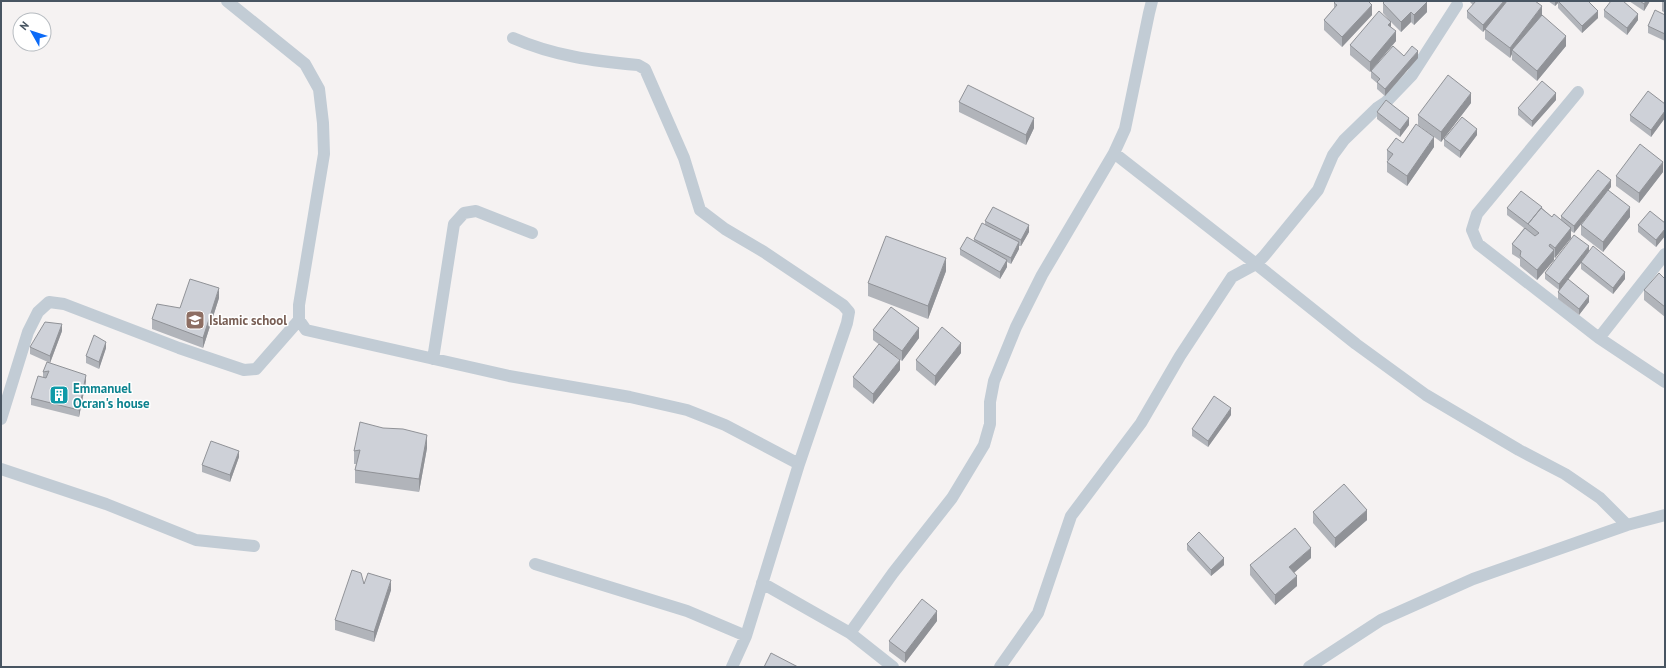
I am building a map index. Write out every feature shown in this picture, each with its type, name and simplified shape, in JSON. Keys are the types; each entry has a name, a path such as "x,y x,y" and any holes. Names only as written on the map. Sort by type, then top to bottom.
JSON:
{"street":[{"path":"227,1 305,64 319,90 323,123 324,154 299,305 299,320 306,330 509,376 630,397 687,410 725,425 799,464"},
{"path":"850,633 893,573 952,498 984,445 990,424 990,402 994,381 1016,327 1042,275 1114,152 1125,129 1152,1"},
{"path":"1000,667 1038,613 1071,516 1140,423 1180,356 1232,277 1256,264 1264,256 1318,190 1333,155 1344,140 1377,108 1396,93 1417,68 1457,5"},
{"path":"513,38 535,48 589,60 638,66 645,69 684,158 700,210 725,229 764,252 843,305 849,312 847,323 799,464 746,636 732,667"},
{"path":"1578,92 1477,214 1472,230 1478,244 1599,338 1665,382"},
{"path":"1114,152 1356,344 1426,395 1519,450 1566,474 1600,498 1627,525"},
{"path":"433,359 454,224 464,213 476,211 532,233"},
{"path":"1599,338 1665,254"},
{"path":"1,419 28,332 38,312 49,302 64,304 179,348 244,370 256,369 299,320"},
{"path":"1,469 106,504 196,540 254,546"},
{"path":"1309,667 1323,664 1381,620 1473,579 1627,525 1665,515"},
{"path":"535,564 687,611 746,636"},
{"path":"762,583 850,633 893,667"}],"building":[{"path":"1336,1 1368,1 1372,5 1342,37 1324,20 1337,5 1334,3"},
{"path":"1385,1 1427,2 1414,15 1411,12 1401,22 1383,3"},
{"path":"1476,1 1504,1 1483,25 1467,11"},
{"path":"1507,1 1535,1 1542,6 1510,48 1485,29"},
{"path":"1558,1 1588,1 1598,11 1582,26"},
{"path":"1611,1 1623,1 1638,14 1627,28 1604,10"},
{"path":"1655,10 1665,15 1665,34 1648,26"},
{"path":"1379,11 1391,22 1388,25 1396,31 1370,62 1350,45"},
{"path":"1542,15 1566,36 1537,71 1512,50"},
{"path":"1393,46 1404,56 1412,46 1418,51 1385,89 1377,82 1380,79 1371,71"},
{"path":"1448,75 1471,93 1441,132 1418,115"},
{"path":"1542,81 1556,93 1532,121 1518,108"},
{"path":"968,85 1034,118 1026,135 959,102"},
{"path":"1648,91 1665,104 1665,111 1651,130 1630,115"},
{"path":"1386,100 1409,118 1400,130 1377,112"},
{"path":"1462,117 1477,129 1460,151 1444,139"},
{"path":"1416,124 1434,137 1407,176 1387,162 1393,154 1387,150 1396,138 1403,143"},
{"path":"1640,144 1663,162 1639,193 1616,176"},
{"path":"1598,170 1611,180 1574,226 1561,216"},
{"path":"1608,190 1630,207 1603,242 1581,225"},
{"path":"1521,191 1542,207 1528,224 1507,208"},
{"path":"993,207 1029,225 1021,240 985,221"},
{"path":"1541,208 1552,217 1554,214 1571,228 1555,248 1550,244 1549,246 1554,250 1537,270 1520,256 1521,251 1512,244 1525,228 1535,236 1539,233 1528,224"},
{"path":"1650,211 1665,223 1665,229 1656,240 1638,225"},
{"path":"982,223 1019,242 1011,258 974,239"},
{"path":"1574,235 1589,246 1559,284 1545,273"},
{"path":"886,236 946,258 928,306 868,283"},
{"path":"967,237 1007,260 1000,272 960,249"},
{"path":"1593,246 1625,272 1613,288 1581,262"},
{"path":"1659,273 1665,279 1665,307 1644,290"},
{"path":"190,279 219,288 203,338 152,319 157,304 180,308"},
{"path":"1568,279 1589,296 1579,309 1558,292"},
{"path":"891,307 919,328 902,351 873,330"},
{"path":"45,322 62,324 50,356 30,347"},
{"path":"942,327 961,343 935,376 916,360"},
{"path":"94,335 106,342 99,362 86,356"},
{"path":"879,344 900,360 873,394 853,377"},
{"name":"Emmanuel Ocran's house","path":"47,362 86,375 79,410 31,398 38,376 46,378 49,371 43,372"},
{"path":"1214,396 1231,408 1208,441 1192,429"},
{"path":"360,422 383,428 403,429 427,435 419,479 355,470 360,450 354,451"},
{"path":"211,441 239,451 230,475 202,465"},
{"path":"1344,484 1367,510 1335,538 1313,512"},
{"path":"1295,528 1311,548 1289,567 1297,576 1275,595 1250,565"},
{"path":"1199,532 1224,558 1211,570 1187,544"},
{"path":"352,570 361,573 364,584 368,573 391,580 374,632 335,620"},
{"path":"922,599 937,611 905,653 889,641"},
{"path":"771,653 798,667 764,667"}],"place":[{"name":"Islamic school","path":"195,320"},
{"name":"Emmanuel Ocran's house","path":"59,395"}]}
